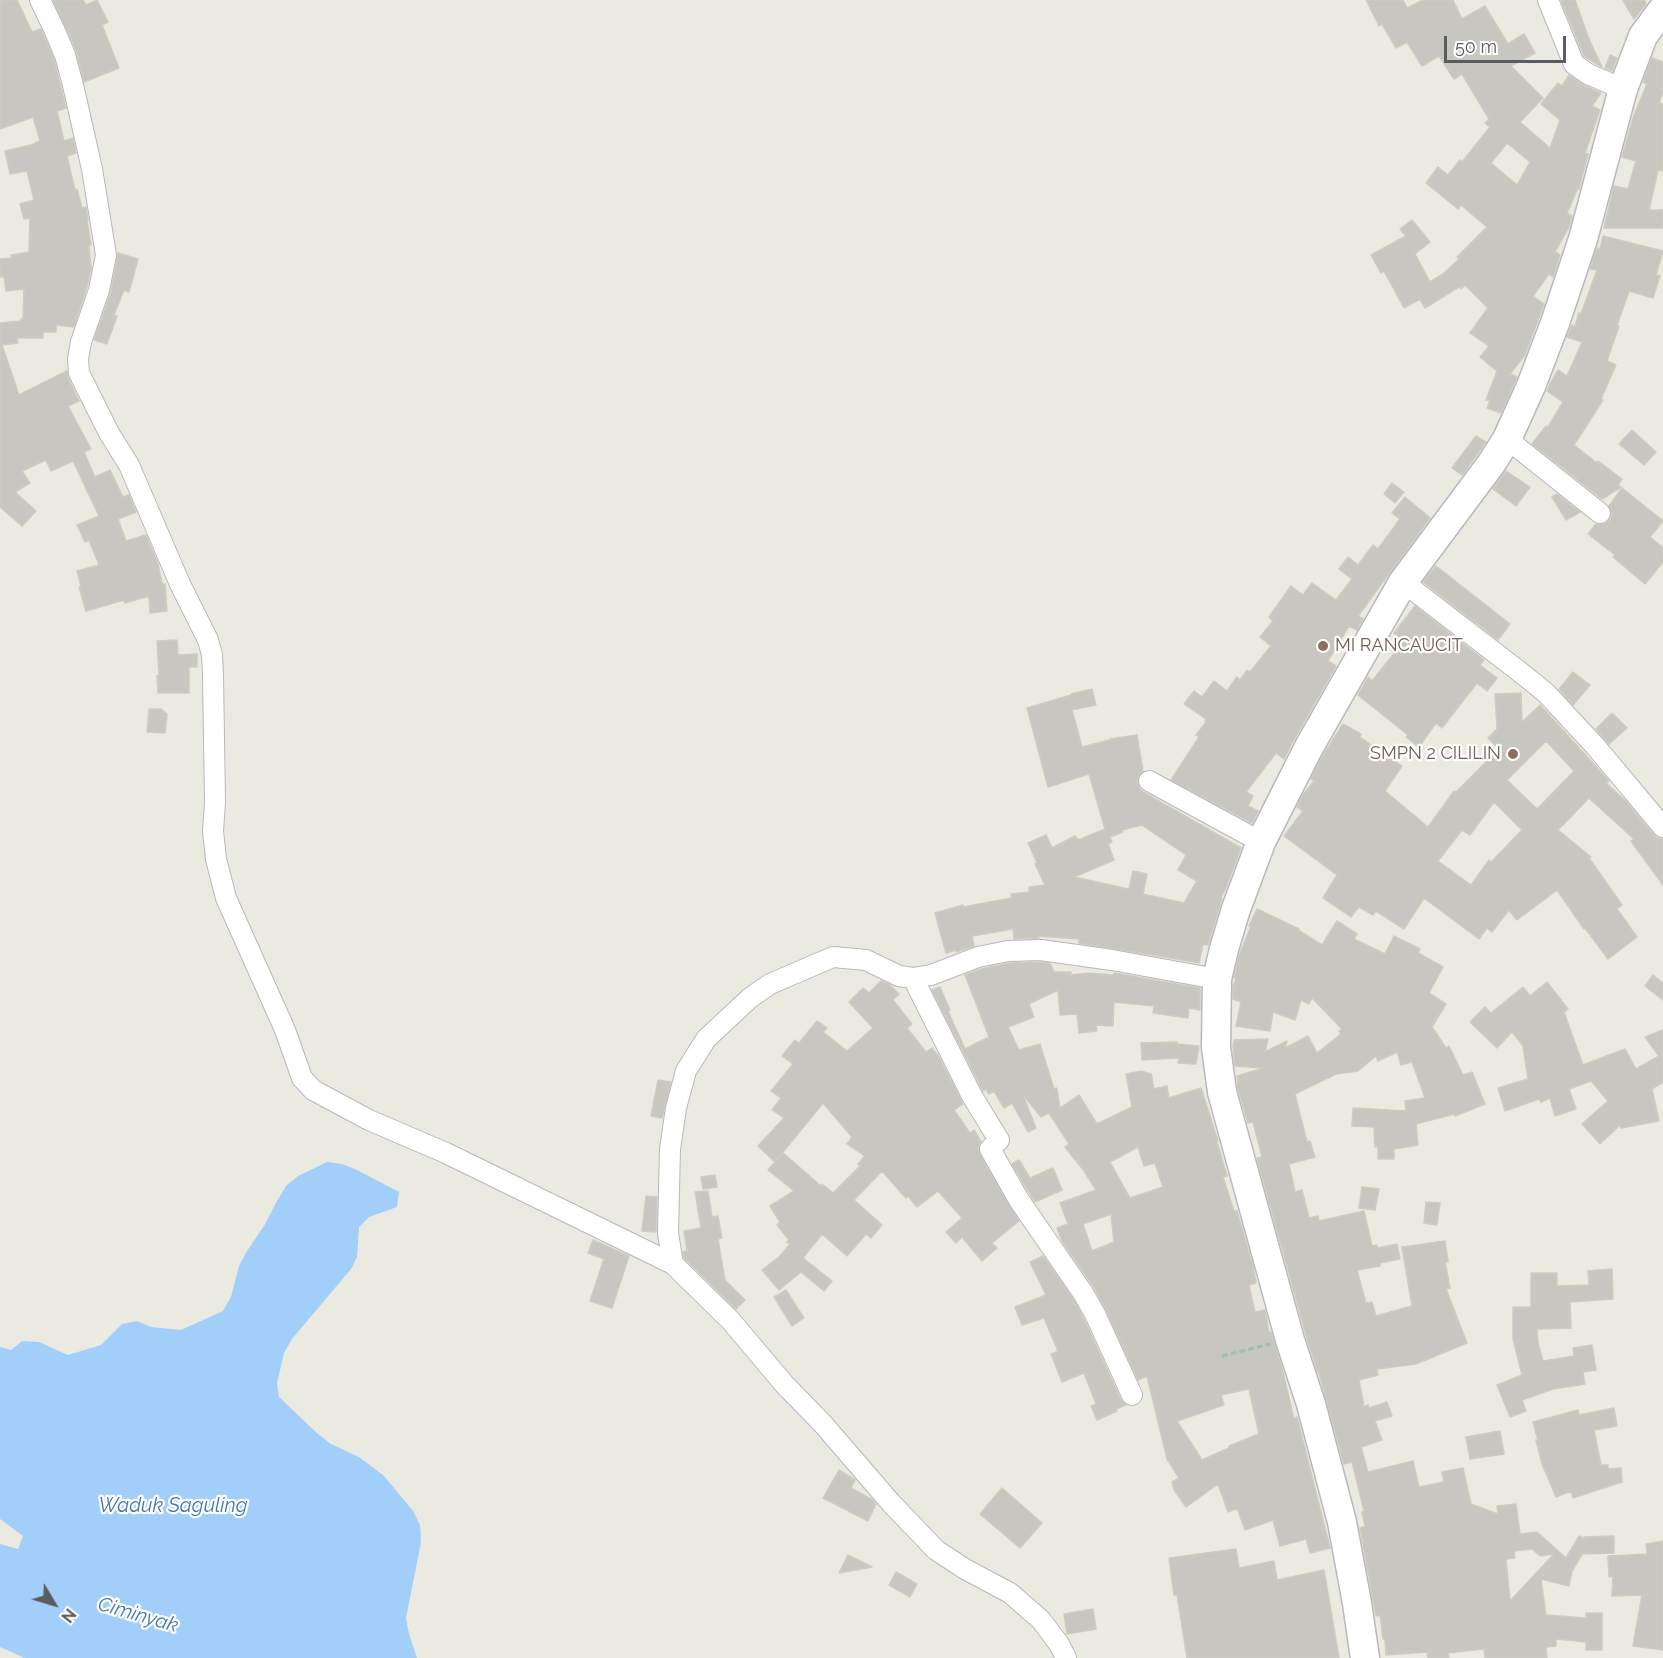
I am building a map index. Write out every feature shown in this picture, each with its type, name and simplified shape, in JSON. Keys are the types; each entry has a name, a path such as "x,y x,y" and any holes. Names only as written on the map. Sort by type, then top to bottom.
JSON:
{"main road":[{"path":"1365,1658 1342,1522 1311,1404 1290,1340 1222,1092 1216,1047 1217,979 1236,909 1261,842 1310,747 1403,582 1507,439 1531,386 1555,323 1583,239 1623,89 1643,36 1663,9"}],"street":[{"path":"40,0 65,56 73,85 92,170 106,255 99,290 81,342 78,359 80,373 108,433 129,465 180,584 208,639 213,675 215,803 213,831 216,859 226,898 285,1030 302,1078 313,1090 369,1120 446,1153 673,1264 731,1321 785,1385 936,1550 965,1569 1010,1593 1041,1620 1059,1644 1066,1658"},
{"path":"1548,0 1574,64 1588,74 1623,89"},
{"path":"1507,439 1600,513"},
{"path":"1403,582 1546,693 1596,747 1663,827"},
{"path":"1149,781 1261,842"},
{"path":"673,1264 668,1233 670,1149 676,1108 687,1071 706,1039 750,998 770,984 833,957 866,960 899,976 913,978 931,975 978,957 1008,951 1041,950 1217,979"},
{"path":"913,978 972,1096 999,1140 990,1149 1019,1200 1083,1293 1132,1395"}],"path":[{"path":"1222,1356 1290,1340"}],"water":[{"name":"Waduk Saguling","path":"327,1162 342,1164 357,1170 399,1192 397,1207 369,1217 359,1227 357,1257 351,1269 292,1339 284,1353 277,1383 279,1397 331,1444 359,1457 384,1476 413,1511 420,1525 421,1542 406,1618 417,1658 25,1658 0,1647 0,1544 18,1549 23,1536 0,1519 0,1347 11,1350 22,1341 39,1342 68,1355 101,1345 122,1324 137,1321 151,1327 181,1330 223,1311 231,1297 239,1266 286,1186 298,1176"}],"building":[{"path":"0,0 17,0 32,32 41,29 54,59 66,108 57,111 64,141 73,138 76,153 67,156 75,190 77,189 82,208 86,207 91,245 89,246 91,269 74,327 56,325 56,332 43,332 43,338 17,338 18,343 2,345 19,395 67,371 79,401 68,406 91,449 84,452 95,477 110,470 123,497 129,495 136,512 118,519 126,541 146,535 158,564 162,584 165,584 167,611 150,613 149,596 125,603 124,600 86,611 77,571 99,565 89,540 85,542 77,525 99,516 73,461 51,471 46,460 22,471 30,483 15,492 36,511 22,526 0,507 0,323 23,319 24,289 6,291 4,277 0,277 0,259 12,258 11,255 29,252 30,218 24,219 20,204 34,200 27,171 10,174 5,151 40,141 33,117 0,129"},
{"path":"53,0 83,0 86,5 97,0 108,22 102,25 119,68 84,82 76,50"},
{"path":"1366,0 1403,0 1407,8 1423,0 1453,0 1462,19 1485,6 1508,44 1524,34 1535,53 1511,66 1543,98 1520,122 1550,148 1560,120 1541,104 1558,83 1562,86 1569,75 1583,85 1601,93 1592,106 1600,110 1585,153 1588,154 1579,189 1567,213 1572,216 1569,227 1555,252 1560,255 1553,277 1549,274 1533,296 1544,304 1525,355 1510,374 1517,377 1501,413 1487,408 1490,401 1486,400 1497,371 1480,357 1489,346 1470,333 1488,308 1465,285 1425,308 1420,299 1404,308 1384,271 1381,273 1371,255 1406,236 1400,229 1412,220 1430,242 1415,254 1430,282 1443,274 1459,259 1457,257 1487,227 1461,205 1458,209 1426,183 1438,167 1448,175 1460,160 1462,162 1490,127 1485,123 1489,119 1462,74 1454,79 1439,56 1422,66 1407,42 1396,48 1382,24 1379,26","holes":["1507,143 1530,162 1517,185 1491,163"]},
{"path":"1561,0 1575,0 1602,67 1584,56"},
{"path":"1623,0 1644,0 1646,4 1634,19"},
{"path":"1610,55 1617,58 1612,71 1605,68"},
{"path":"1652,58 1663,62 1663,92 1659,103 1663,104 1663,171 1658,170 1649,210 1663,210 1663,228 1604,228 1614,186 1628,189 1636,161 1622,157 1634,115 1647,84 1643,82"},
{"path":"1603,236 1663,251 1656,275 1660,276 1653,298 1629,291 1607,361 1616,365 1601,399 1603,400 1574,445 1622,479 1618,485 1621,487 1602,499 1532,444 1546,426 1548,427 1563,402 1547,391 1558,370 1567,376 1582,342 1567,337 1572,325 1575,326 1579,313 1581,314 1597,270 1590,269 1597,248 1600,249"},
{"path":"118,253 138,259 129,292 124,290 114,315 117,316 107,344 94,340 111,292"},
{"path":"1632,430 1656,452 1644,465 1619,444"},
{"path":"1476,436 1486,442 1462,475 1452,468"},
{"path":"1506,471 1530,487 1516,506 1493,489"},
{"path":"1392,483 1404,492 1395,503 1384,494"},
{"path":"1622,488 1663,521 1650,537 1663,548 1663,562 1645,584 1613,557 1615,555 1588,534 1596,524 1604,524 1610,520 1612,514 1609,506"},
{"path":"1557,494 1580,512 1566,520 1552,497"},
{"path":"1405,497 1430,518 1358,616 1363,619 1357,630 1349,626 1328,661 1336,666 1284,759 1276,753 1246,792 1253,796 1248,806 1258,811 1252,823 1171,780 1199,737 1196,735 1206,722 1206,719 1184,704 1194,691 1202,697 1214,681 1227,691 1237,677 1240,680 1247,670 1250,672 1271,646 1260,637 1273,621 1269,617 1291,586 1303,595 1312,583 1336,600 1352,579 1339,569 1348,557 1358,565 1373,545 1378,549 1400,519 1392,513"},
{"path":"1436,566 1510,624 1498,640 1423,582"},
{"path":"1415,606 1484,660 1480,665 1497,678 1487,691 1477,683 1442,728 1436,723 1419,747 1406,737 1408,735 1358,695 1368,677 1372,681 1404,641 1394,633"},
{"path":"177,640 178,655 197,654 197,667 189,667 189,693 158,693 157,641"},
{"path":"1573,672 1590,685 1573,705 1559,689"},
{"path":"1092,689 1096,705 1072,710 1082,747 1110,739 1137,735 1143,771 1137,781 1139,788 1241,848 1221,897 1208,945 1203,944 1199,963 1079,943 1079,939 1038,936 1039,938 1014,939 1013,929 972,936 974,946 946,953 935,913 963,905 963,907 1012,898 1011,894 1029,892 1029,887 1045,885 1028,843 1046,835 1052,848 1075,836 1078,840 1105,829 1089,774 1048,787 1027,708","holes":["1142,825 1186,855 1178,870 1197,881 1184,903 1143,894 1147,874 1133,871 1129,889 1074,877 1114,860 1108,844 1112,842 1110,837 1123,832 1122,830"]},
{"path":"1521,693 1522,722 1540,705 1609,781 1606,783 1625,800 1654,835 1663,839 1663,885 1631,841 1634,839 1589,798 1558,830 1591,857 1589,858 1622,905 1617,909 1637,937 1608,959 1557,890 1517,920 1509,910 1492,932 1487,928 1479,939 1424,898 1404,929 1376,911 1373,915 1359,907 1351,917 1323,898 1337,875 1284,836 1303,811 1297,807 1314,781 1311,779 1322,757 1343,724 1361,734 1360,737 1402,766 1385,791 1428,827 1454,791 1456,792 1499,749 1488,738 1497,729 1495,694","holes":["1546,741 1574,771 1537,809 1507,780","1494,802 1522,830 1491,862 1489,860 1471,885 1438,861 1462,830 1470,835"]},
{"path":"149,709 161,709 167,714 165,733 147,732"},
{"path":"1612,713 1627,728 1609,744 1596,729"},
{"path":"1257,909 1299,929 1322,945 1337,921 1357,934 1354,939 1385,954 1394,936 1420,949 1418,953 1443,967 1429,993 1446,1004 1432,1027 1446,1048 1449,1046 1463,1075 1472,1072 1485,1104 1455,1116 1454,1114 1416,1124 1418,1145 1394,1149 1394,1159 1378,1159 1374,1127 1352,1126 1353,1108 1406,1111 1405,1101 1425,1098 1412,1062 1401,1065 1397,1052 1378,1061 1376,1056 1358,1071 1336,1074 1295,1094 1307,1142 1310,1141 1315,1157 1289,1164 1295,1192 1302,1190 1309,1218 1318,1216 1319,1221 1364,1211 1372,1246 1377,1245 1377,1248 1397,1244 1400,1259 1380,1263 1380,1266 1357,1270 1366,1303 1372,1302 1376,1316 1412,1306 1402,1247 1445,1241 1448,1262 1445,1262 1450,1288 1446,1289 1467,1343 1416,1364 1377,1369 1378,1375 1359,1380 1364,1407 1368,1405 1369,1408 1387,1402 1392,1416 1375,1421 1382,1440 1361,1447 1368,1472 1413,1461 1419,1487 1444,1482 1442,1472 1463,1468 1471,1504 1498,1514 1497,1506 1516,1504 1520,1534 1537,1532 1566,1558 1579,1536 1584,1539 1584,1537 1614,1536 1614,1553 1584,1554 1584,1551 1572,1571 1569,1586 1541,1579 1546,1615 1586,1618 1586,1613 1602,1613 1602,1650 1586,1650 1586,1642 1556,1639 1556,1646 1546,1647 1547,1658 1485,1658 1484,1649 1448,1653 1449,1658 1428,1658 1427,1652 1386,1655 1385,1639 1383,1639 1380,1615 1376,1616 1360,1528 1365,1526 1362,1512 1364,1511 1352,1462 1344,1464 1257,1158 1262,1157 1253,1122 1248,1123 1238,1089 1237,1076 1263,1068 1235,1066 1233,1046 1234,1040 1268,1039 1265,1052 1287,1041 1285,1048 1308,1036 1317,1053 1341,1034 1339,1031 1342,1029 1312,998 1309,1004 1301,1000 1295,1020 1273,1012 1270,1031 1236,1026 1241,1002 1233,999 1233,986 1236,978 1234,978 1239,956 1251,926 1249,926","holes":["1532,1549 1540,1556 1554,1554 1510,1601 1506,1559 1515,1558 1514,1551"]},
{"path":"1009,963 1050,963 1054,972 1071,972 1071,975 1088,973 1113,975 1114,973 1200,988 1200,1010 1189,1008 1188,1018 1153,1013 1154,1006 1114,1002 1113,1026 1096,1025 1097,1031 1079,1033 1077,1014 1060,1015 1058,990 1029,1004 1034,1017 1008,1027 1019,1050 1040,1044 1054,1089 1057,1088 1060,1108 1079,1095 1097,1124 1132,1107 1126,1074 1141,1071 1151,1074 1154,1089 1167,1086 1169,1098 1201,1088 1227,1176 1223,1177 1234,1211 1237,1211 1253,1266 1256,1283 1249,1285 1255,1312 1265,1310 1294,1419 1297,1417 1330,1548 1310,1553 1306,1539 1280,1546 1273,1520 1245,1530 1237,1508 1228,1512 1218,1484 1186,1507 1174,1490 1172,1482 1179,1478 1167,1459 1147,1376 1138,1380 1105,1308 1062,1241 1057,1228 1068,1224 1060,1203 1096,1190 1065,1147 1069,1144 1049,1113 1041,1117 1023,1095 1036,1128 1028,1132 1012,1103 1004,1108 994,1091 989,1094 986,1089 983,1091 932,990 940,987 965,1049 989,1037 965,975","holes":["1138,1147 1144,1166 1155,1163 1163,1187 1130,1198 1110,1162","1111,1214 1114,1242 1092,1251 1083,1224","1249,1389 1259,1434 1202,1460 1177,1421 1224,1405 1221,1395"]},
{"path":"1653,975 1663,983 1663,1000 1645,986"},
{"path":"881,981 890,985 899,994 893,1000 912,1024 907,1028 926,1052 932,1048 939,1057 963,1104 954,1110 970,1133 974,1130 981,1142 978,1148 980,1155 1019,1221 992,1243 997,1248 982,1261 962,1237 956,1243 946,1232 962,1218 938,1191 917,1207 882,1171 854,1200 882,1225 871,1238 866,1234 847,1256 822,1234 803,1258 832,1281 824,1291 801,1272 779,1290 762,1270 779,1257 790,1244 777,1225 780,1222 770,1206 794,1191 768,1170 783,1153 821,1186 822,1184 833,1193 860,1166 858,1164 865,1156 847,1144 852,1137 823,1103 775,1162 758,1146 784,1118 772,1110 781,1098 771,1091 793,1064 782,1056 795,1040 799,1043 817,1021 827,1028 823,1032 847,1051 873,1028 849,1002 863,988 869,993"},
{"path":"1547,982 1568,1009 1564,1012 1583,1065 1625,1049 1636,1069 1659,1056 1645,1037 1663,1030 1663,1082 1652,1089 1659,1121 1621,1128 1620,1125 1600,1144 1582,1124 1608,1101 1591,1081 1569,1089 1576,1109 1555,1116 1550,1098 1541,1102 1539,1099 1505,1111 1498,1088 1528,1079 1523,1046 1512,1032 1497,1048 1470,1022 1485,1007 1491,1013 1523,987 1530,996"},
{"path":"1177,1042 1177,1044 1199,1046 1196,1064 1178,1063 1179,1058 1142,1060 1141,1043"},
{"path":"658,1080 671,1082 662,1118 651,1116"},
{"path":"1019,1160 1030,1178 1053,1168 1062,1190 1035,1202 1012,1164"},
{"path":"715,1175 717,1187 703,1189 701,1177"},
{"path":"1362,1187 1379,1189 1375,1210 1359,1208"},
{"path":"708,1191 712,1217 718,1216 722,1238 718,1239 725,1280 745,1300 736,1309 684,1258 683,1252 687,1251 684,1231 701,1228 695,1192"},
{"path":"646,1196 657,1197 656,1232 642,1231"},
{"path":"1426,1202 1440,1203 1437,1225 1424,1223"},
{"path":"593,1240 629,1256 612,1308 590,1301 604,1259 588,1253"},
{"path":"1043,1256 1073,1299 1121,1400 1126,1405 1097,1420 1091,1406 1096,1404 1084,1373 1062,1382 1051,1354 1058,1351 1044,1318 1022,1325 1015,1307 1046,1295 1030,1262"},
{"path":"1612,1269 1613,1299 1570,1302 1571,1328 1537,1329 1543,1361 1574,1356 1573,1348 1592,1345 1596,1370 1583,1372 1585,1384 1553,1389 1522,1400 1526,1411 1510,1417 1497,1385 1522,1375 1513,1339 1513,1307 1531,1307 1531,1273 1557,1273 1557,1286 1589,1285 1588,1271"},
{"path":"786,1290 804,1318 792,1326 774,1297"},
{"path":"1614,1408 1617,1426 1594,1430 1601,1465 1608,1465 1608,1469 1621,1468 1622,1482 1573,1498 1571,1491 1556,1497 1542,1464 1533,1422 1578,1410 1579,1415"},
{"path":"1500,1431 1504,1454 1470,1459 1466,1437"},
{"path":"839,1470 855,1480 851,1488 876,1504 868,1521 823,1498"},
{"path":"1002,1488 1042,1523 1020,1548 980,1514"},
{"path":"1663,1541 1663,1650 1633,1646 1642,1595 1612,1596 1613,1576 1609,1577 1608,1556 1647,1554 1646,1544"},
{"path":"1236,1549 1239,1568 1274,1561 1277,1580 1324,1570 1339,1658 1187,1658 1169,1558"},
{"path":"848,1555 872,1567 839,1573"},
{"path":"896,1572 917,1584 910,1597 889,1585"},
{"path":"1093,1609 1096,1629 1067,1634 1064,1614"}],"place":[{"name":"MI RANCAUCIT","path":"1323,646"},
{"name":"SMPN 2 CILILIN","path":"1513,754"}],"water label":[{"name":"Ciminyak","path":"138,1615"}]}
